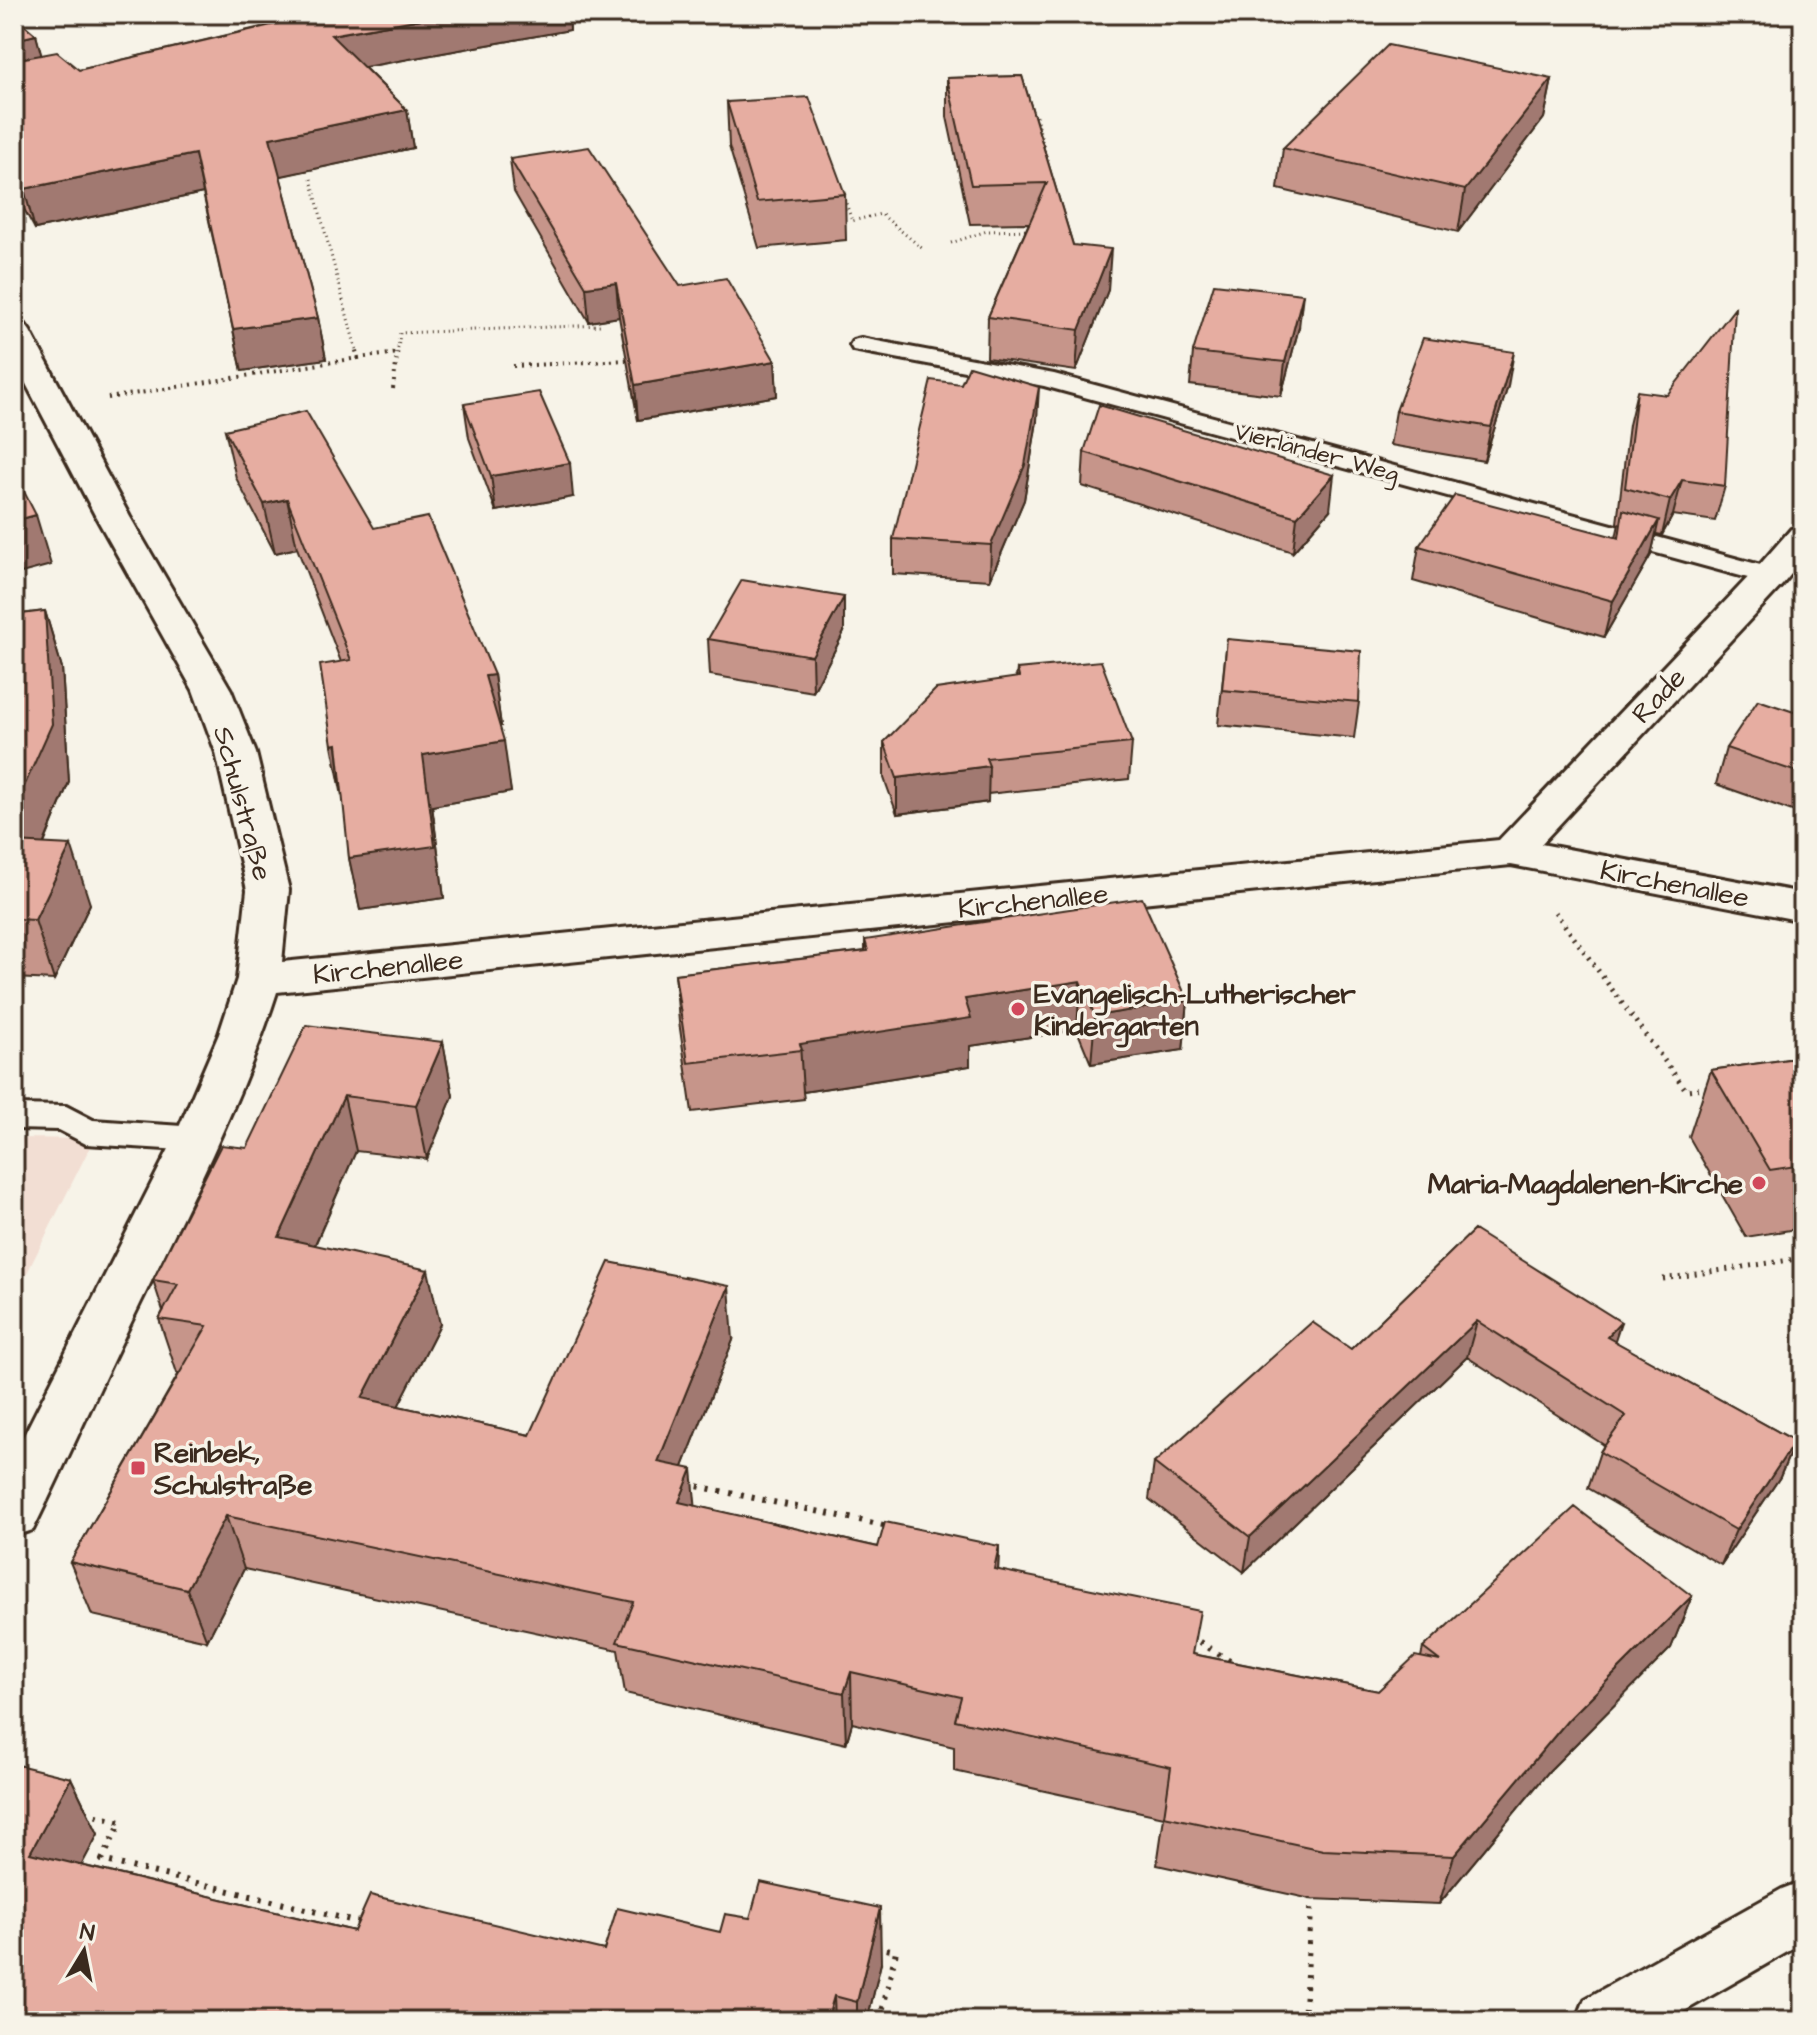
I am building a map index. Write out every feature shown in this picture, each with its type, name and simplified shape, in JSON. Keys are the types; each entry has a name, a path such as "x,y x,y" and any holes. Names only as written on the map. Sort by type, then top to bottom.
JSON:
{"street":[{"name":"Schulstraße","path":"14,331 113,517 212,690 236,753 268,890 259,979 241,1034 197,1139 39,1457 14,1514"},
{"name":"Rade","path":"1511,852 1770,576 1803,536"},
{"name":"Kirchenallee","path":"259,979 1511,852 1803,907"},
{"path":"1607,2021 1803,1910"}],"lane":[{"name":"Vierländer Weg","path":"861,345 1046,379 1770,576"},
{"path":"14,1117 66,1118 86,1132 197,1139"}],"path":[{"path":"1036,116 1046,158"},
{"path":"311,179 358,358"},
{"path":"839,182 852,221 881,214 924,250"},
{"path":"951,243 987,231 1033,230"},
{"path":"393,389 400,333 601,325 594,314"},
{"path":"55,406 398,353"},
{"path":"513,366 627,360"},
{"path":"1511,852 1686,1090 1715,1086"},
{"path":"1663,1279 1803,1258"},
{"path":"678,1482 891,1527"},
{"path":"1182,1633 1197,1639 1248,1673"},
{"path":"75,1811 121,1822 102,1860 375,1926"},
{"path":"1304,2021 1312,1887"},
{"path":"867,1945 896,1951 880,2021"}],"shaded area":[{"path":"14,1138 94,1139 14,1299"}],"building":[{"path":"291,14 449,14 331,35 407,110 270,138 318,318 233,329 195,154 24,189 14,171 14,60 57,52 79,70 297,19"},
{"path":"14,16 36,35 14,40"},
{"path":"1388,45 1552,79 1465,190 1283,148"},
{"path":"1022,76 1073,245 1111,249 1079,330 988,317 1047,183 971,185 947,78"},
{"path":"809,97 845,194 757,202 727,102"},
{"path":"589,147 680,286 726,278 775,361 635,385 616,283 586,287 510,159"},
{"path":"1214,284 1303,294 1285,362 1193,352"},
{"path":"1735,308 1725,486 1682,480 1670,500 1625,488 1637,391 1667,395"},
{"path":"1423,338 1514,352 1491,427 1396,411"},
{"path":"969,366 1039,387 1025,465 991,545 893,539 931,380 961,384"},
{"path":"539,392 570,463 491,476 464,404"},
{"path":"1099,405 1334,475 1297,517 1084,452"},
{"path":"306,411 374,528 428,517 494,675 485,676 504,741 423,755 435,846 349,858 337,744 332,745 320,665 351,660 287,499 264,504 225,430"},
{"path":"14,472 36,515 14,521"},
{"path":"1455,495 1619,538 1623,510 1659,520 1613,601 1419,546"},
{"path":"742,580 844,597 812,656 708,639"},
{"path":"45,611 52,724 14,809 14,615"},
{"path":"1227,639 1361,651 1359,702 1222,690"},
{"path":"1101,661 1132,743 986,758 989,766 897,778 884,742 936,689 1019,677 1017,669"},
{"path":"1758,700 1803,715 1803,774 1726,748"},
{"path":"14,842 71,845 35,920 14,919"},
{"path":"1142,898 1188,1001 1095,1016 1080,981 965,999 971,1018 800,1044 802,1050 688,1063 675,974 868,951 865,940"},
{"path":"306,1025 443,1042 416,1105 344,1096 279,1237 428,1270 362,1398 530,1435 609,1262 729,1286 658,1462 692,1469 679,1502 878,1547 885,1522 999,1546 994,1569 1200,1611 1192,1654 1378,1691 1415,1656 1440,1661 1423,1648 1575,1507 1692,1596 1568,1720 1454,1856 1323,1850 1164,1816 1171,1767 955,1720 961,1697 851,1672 844,1693 617,1642 633,1602 226,1516 187,1589 70,1562 207,1326 159,1319 178,1284 153,1280 221,1145 247,1148"},
{"path":"1803,1057 1803,1165 1770,1170 1711,1070"},
{"path":"1474,1230 1621,1322 1607,1337 1795,1441 1736,1530 1600,1452 1626,1416 1477,1321 1250,1537 1154,1463 1312,1322 1351,1349"},
{"path":"14,1764 71,1778 30,1853 354,1931 370,1895 604,1950 617,1908 720,1932 725,1914 750,1918 760,1882 880,1908 857,2002 834,1996 827,2021 14,2021"}],"place":[{"name":"Evangelisch-Lutherischer Kindergarten","path":"1018,1009"},
{"name":"Maria-Magdalenen-Kirche","path":"1759,1183"},
{"name":"Reinbek, Schulstraße","path":"138,1468"}]}
